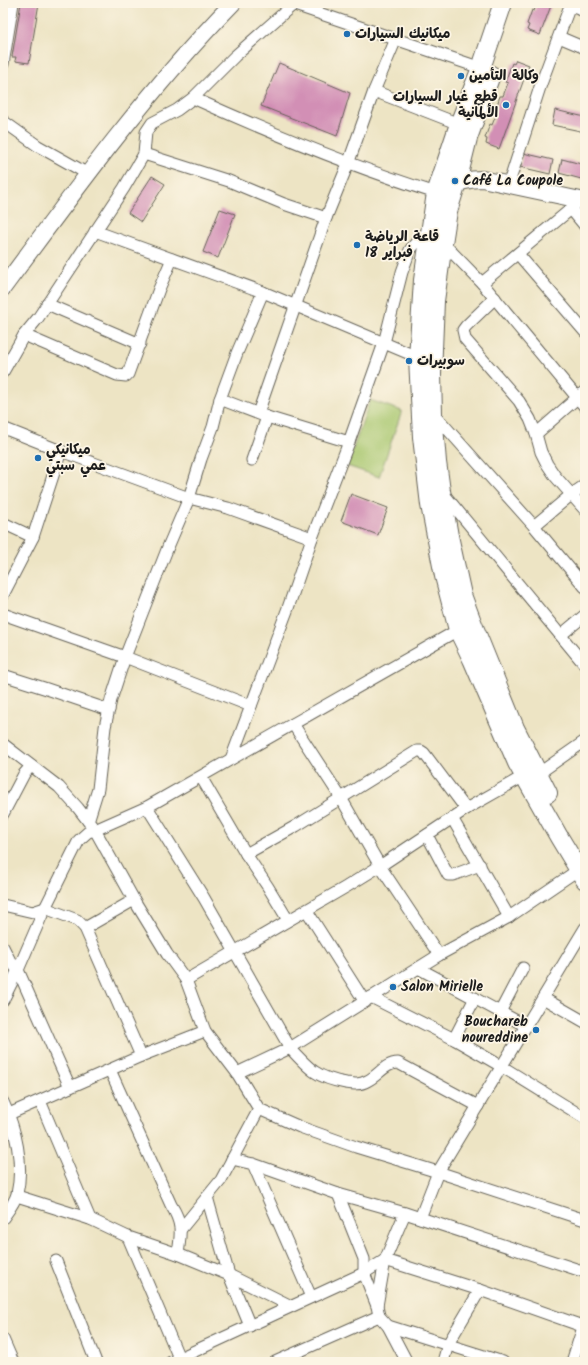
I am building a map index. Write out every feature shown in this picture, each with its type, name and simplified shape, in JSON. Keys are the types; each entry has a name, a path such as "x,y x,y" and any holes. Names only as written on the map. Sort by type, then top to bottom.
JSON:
{"main road":[{"path":"3,288 147,98 233,3"},
{"path":"503,4 481,68 459,124 436,193 435,301 425,360 422,437 428,491 444,576 458,630 530,777 583,870"},
{"path":"436,237 448,211 457,182 503,4"},
{"path":"436,193 457,182 469,179 482,180 579,204"},
{"path":"425,360 433,414 441,491 466,608 515,728 530,777"}],"street":[{"path":"3,64 13,3"},
{"path":"3,372 24,335 47,304 124,188 144,154 146,132 152,123 177,110 193,98 293,4 481,68"},
{"path":"508,186 541,84 571,4 585,11"},
{"path":"559,36 585,48"},
{"path":"252,460 263,415 295,305 374,91 396,39"},
{"path":"374,91 459,124"},
{"path":"193,98 268,132 348,164 436,193"},
{"path":"3,121 38,146 88,174"},
{"path":"144,154 229,181 284,204 326,218"},
{"path":"482,283 579,204 585,226"},
{"path":"95,231 263,292 425,360"},
{"path":"231,759 288,608 312,538 349,442 384,343 402,272 410,250 420,238 436,237 482,283 581,395 585,407"},
{"path":"518,254 585,332"},
{"path":"24,335 122,376 126,376 140,344 159,289 172,259"},
{"path":"88,821 98,789 105,727 125,657 168,547 190,498 201,459 213,427 220,399 236,353 263,292"},
{"path":"495,298 466,326 463,330 464,339 519,401 530,419 541,452 547,464 585,510"},
{"path":"47,304 140,344"},
{"path":"536,434 581,395"},
{"path":"220,399 263,415 349,442"},
{"path":"433,414 534,526 585,587"},
{"path":"3,428 190,498 228,508 312,538"},
{"path":"3,595 33,537 62,451"},
{"path":"534,526 585,485"},
{"path":"441,491 585,665"},
{"path":"3,523 33,537"},
{"path":"3,614 125,657 251,706"},
{"path":"560,635 585,615"},
{"path":"3,1000 45,908 79,840 88,832 147,807 458,630"},
{"path":"3,675 109,710"},
{"path":"293,724 341,798 380,866 439,955"},
{"path":"186,980 380,866 466,809 530,777 585,741"},
{"path":"3,744 59,787 95,830 134,900 186,980 205,1031 237,1073 259,1109 300,1127 356,1147 585,1220"},
{"path":"246,854 296,826 413,754 421,751 466,809"},
{"path":"3,814 24,774 31,766"},
{"path":"201,776 246,854 288,920"},
{"path":"147,807 204,898 290,1048 307,1066 317,1074 331,1080 362,1084 390,1064 398,1063 478,1106"},
{"path":"452,818 509,917"},
{"path":"426,835 448,875 453,875 480,865"},
{"path":"237,1073 290,1048 439,955 509,917 583,870"},
{"path":"85,928 134,900"},
{"path":"3,905 33,912 45,908 77,920 85,928 141,1056"},
{"path":"307,910 368,1000 454,1039 585,1118"},
{"path":"420,1218 438,1172 585,928"},
{"path":"3,947 10,961 18,970 70,1087"},
{"path":"418,968 526,1026"},
{"path":"500,1012 523,968"},
{"path":"454,1039 475,998"},
{"path":"543,998 585,1022"},
{"path":"9,1114 141,1056 205,1031"},
{"path":"110,1070 171,1205 177,1215 181,1228 178,1254"},
{"path":"40,1101 90,1219"},
{"path":"3,1102 9,1114 16,1140 20,1168 17,1196 3,1218"},
{"path":"181,1228 221,1180 259,1109"},
{"path":"232,1159 253,1164 338,1194 405,1213 585,1272"},
{"path":"253,1164 311,1297"},
{"path":"338,1194 364,1260 364,1272 378,1311 388,1326 407,1362"},
{"path":"17,1196 90,1219 128,1237 178,1254 229,1275 291,1306"},
{"path":"207,1197 229,1275 250,1326"},
{"path":"378,1311 385,1260 405,1213"},
{"path":"128,1237 175,1360 364,1272 385,1260 584,1324 572,1362"},
{"path":"56,1262 96,1362"},
{"path":"443,1362 448,1344 480,1290"},
{"path":"275,1362 378,1311"},
{"path":"388,1326 503,1362"},
{"path":"3,1339 13,1362"}],"green space":[{"path":"370,400 402,411 379,477 347,466"}],"building":[{"path":"21,3 39,3 29,63 15,61 16,57 12,57"},
{"path":"537,3 552,3 540,35 527,30 529,25 527,24 532,10 534,11"},
{"name":"قطع غيار السيارات الألمانية","path":"516,60 529,65 499,149 486,144 487,139 485,138 490,124 492,125 496,115 494,114 500,96 503,96 508,83 505,82 512,63 514,64"},
{"path":"279,63 350,93 337,136 261,106"},
{"path":"555,110 585,117 585,132 552,125"},
{"path":"523,153 553,160 550,174 520,167"},
{"path":"562,159 585,165 585,180 559,173"},
{"path":"152,176 165,184 141,222 128,213"},
{"path":"220,209 235,214 218,258 203,252"},
{"path":"351,494 388,508 378,535 341,521"}],"place":[{"name":"ميكانيك السيارات","path":"347,34"},
{"name":"وكالة التأمين","path":"461,76"},
{"name":"قطع غيار السيارات الألمانية","path":"506,105"},
{"name":"Café La Coupole","path":"455,181"},
{"name":"قاعة الرياضة 18 فبراير","path":"357,245"},
{"name":"سوبيرات","path":"409,361"},
{"name":"ميكانيكي عمي سبتي","path":"38,458"},
{"name":"Salon Mirielle","path":"393,987"},
{"name":"Bouchareb noureddine","path":"536,1030"}]}
